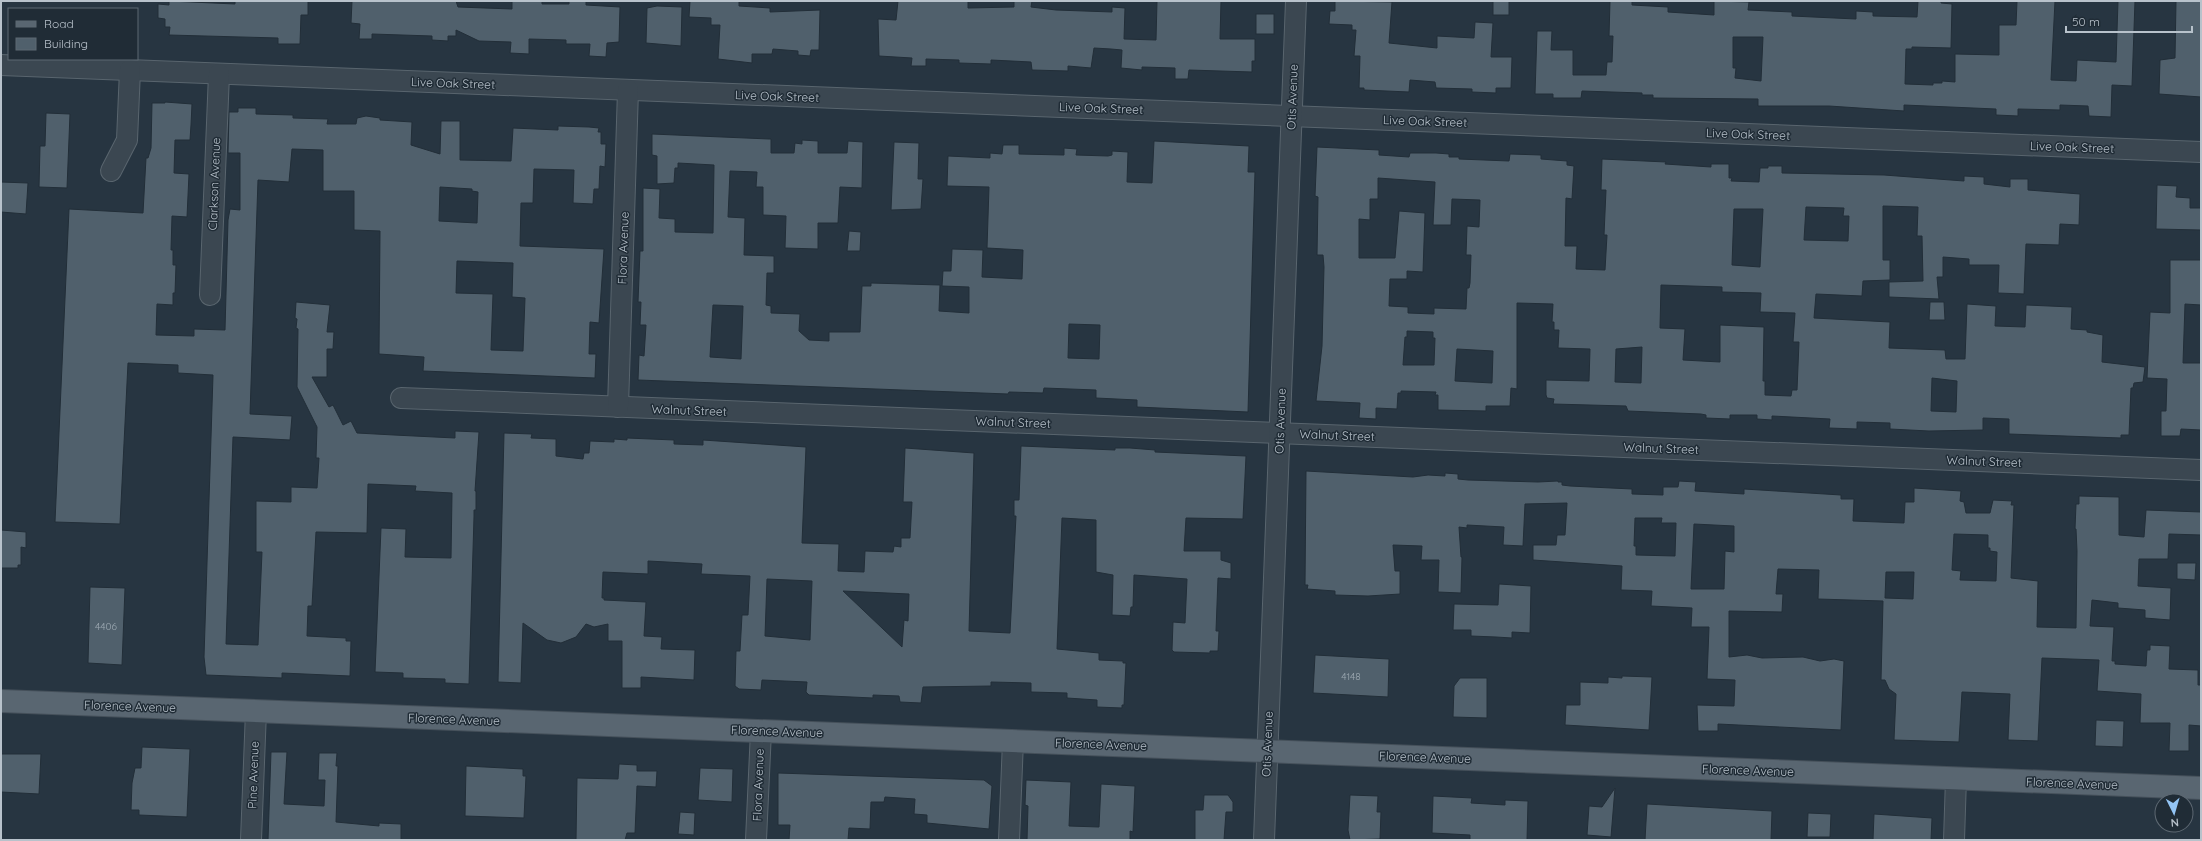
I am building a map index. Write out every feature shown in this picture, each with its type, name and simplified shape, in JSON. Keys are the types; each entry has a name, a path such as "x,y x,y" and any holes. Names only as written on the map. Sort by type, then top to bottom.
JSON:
{"main road":[{"name":"Florence Avenue","path":"1,700 2201,788"}],"street":[{"name":"Otis Avenue","path":"1264,840 1296,1"},
{"name":"Live Oak Street","path":"1,65 2201,152"},
{"path":"111,171 127,140 130,70"},
{"name":"Clarkson Avenue","path":"210,295 219,74"},
{"name":"Flora Avenue","path":"618,407 628,90"},
{"name":"Walnut Street","path":"401,398 2201,470"},
{"name":"Pine Avenue","path":"251,840 256,711"},
{"name":"Flora Avenue","path":"756,840 760,731"},
{"path":"1009,840 1013,741"},
{"path":"1954,840 1956,778"}],"building":[{"path":"169,1 235,4 235,1 308,1 308,15 301,15 300,44 278,44 278,38 169,35 170,27 165,27 165,19 158,18 158,4 169,5"},
{"path":"352,1 456,1 458,7 512,9 512,1 542,1 542,4 569,4 569,1 586,1 586,5 620,7 619,42 607,43 606,57 589,56 590,44 566,44 566,40 529,39 529,54 510,53 511,42 479,41 456,30 456,36 448,36 448,41 432,40 432,36 372,34 372,39 359,39 360,24 351,23"},
{"path":"690,1 739,1 739,6 770,8 770,12 820,10 819,50 811,50 810,56 798,55 798,51 773,49 772,54 752,54 752,63 718,59 720,25 711,25 711,18 689,17"},
{"path":"898,1 968,1 968,8 1014,7 1014,1 1032,1 1031,7 1056,10 1112,12 1112,7 1125,8 1124,39 1156,40 1157,1 1221,1 1220,39 1255,39 1255,61 1252,61 1252,72 1189,70 1188,79 1175,79 1175,68 1142,67 1142,70 1121,68 1122,50 1094,48 1091,68 1068,66 1068,71 1032,70 1031,62 991,60 991,64 959,63 959,60 926,59 926,66 911,66 912,58 879,56 878,19 896,20"},
{"path":"1335,1 1392,2 1389,43 1437,48 1437,36 1474,38 1475,22 1493,23 1491,57 1512,57 1511,88 1496,88 1496,93 1472,92 1472,89 1436,88 1435,82 1410,80 1409,92 1364,90 1364,88 1359,88 1360,56 1354,56 1356,30 1352,30 1352,25 1329,24 1330,11 1335,11"},
{"path":"1493,1 1509,1 1509,15 1493,15"},
{"path":"1610,1 1632,1 1632,5 1668,7 1668,12 1714,15 1714,1 1749,2 1748,10 1792,12 1792,16 1856,19 1856,11 1873,12 1873,16 1917,17 1918,1 1941,1 1941,3 1952,4 1951,48 1912,47 1912,49 1906,49 1905,84 1933,85 1933,83 1942,83 1942,81 1955,82 1955,54 1999,55 1999,25 2016,25 2017,1 2055,1 2051,80 2076,81 2077,60 2116,62 2118,1 2135,1 2132,86 2112,85 2111,117 2089,116 2088,106 2060,105 2060,110 2018,109 2018,116 1996,115 1996,109 1904,105 1904,111 1829,106 1758,106 1758,99 1653,98 1653,95 1642,95 1642,93 1582,91 1581,98 1553,98 1553,94 1535,94 1537,31 1552,31 1551,50 1573,50 1573,75 1606,75 1607,62 1612,62 1613,36 1609,36","holes":["1733,37 1763,37 1761,81 1735,78 1736,68 1733,68"]},
{"path":"2176,1 2201,1 2201,97 2159,94 2160,60 2175,58"},
{"path":"657,6 682,7 681,46 646,43 647,8"},
{"path":"1256,14 1274,14 1274,34 1256,34"},
{"path":"152,103 192,104 190,140 175,140 174,173 189,174 187,217 172,216 171,250 173,250 173,265 176,265 175,293 173,293 173,305 157,304 156,335 194,336 194,329 225,330 228,220 230,209 240,210 240,153 228,153 229,112 238,112 238,108 256,108 256,114 293,115 293,118 328,119 327,124 356,124 357,118 366,116 380,118 380,120 412,122 411,145 440,154 441,121 460,121 460,160 511,161 513,128 558,130 558,126 599,128 598,132 601,132 601,144 606,144 605,167 600,166 599,189 594,189 593,204 573,203 574,170 534,169 533,203 521,203 520,246 604,249 599,323 590,322 589,354 596,354 595,378 423,371 424,357 379,354 380,231 354,230 354,191 323,191 323,150 292,149 289,182 258,180 250,414 292,416 290,440 233,437 226,644 258,645 262,552 256,552 256,501 291,502 291,487 317,488 319,458 316,458 317,427 297,387 298,329 296,328 297,319 295,318 296,302 330,305 327,332 334,332 333,349 327,349 327,377 312,377 329,407 333,405 343,425 351,421 357,433 394,435 455,438 455,431 479,432 475,491 476,510 474,510 469,684 445,683 445,679 403,678 403,673 375,672 381,528 406,529 405,557 451,558 452,493 415,491 416,486 368,484 367,533 316,532 312,606 308,606 307,636 346,638 346,641 351,641 350,676 282,673 282,678 206,675 204,657 213,375 178,373 178,365 128,363 120,524 55,522 69,209 143,213 146,158 148,158 151,148","holes":["440,187 472,189 472,191 478,192 477,223 439,221","457,261 513,263 512,297 525,298 523,351 491,350 493,294 456,293"]},
{"path":"46,113 70,114 67,188 39,187 40,146 45,146"},
{"path":"652,134 771,139 771,153 794,153 795,143 802,144 802,140 818,141 818,153 847,153 848,141 863,142 862,188 840,187 838,223 818,223 818,249 785,248 786,216 763,215 763,187 756,187 757,172 730,171 728,217 745,218 744,255 774,256 774,273 767,273 766,305 771,306 771,313 800,314 799,331 809,340 829,341 829,332 860,332 862,286 871,286 871,283 940,285 939,311 969,313 969,287 942,286 943,271 951,271 952,249 983,250 982,277 1022,279 1023,250 987,248 989,187 947,186 948,156 990,158 990,153 1002,154 1003,145 1019,145 1019,154 1064,155 1064,148 1077,149 1076,155 1108,156 1112,155 1112,151 1128,152 1127,182 1152,183 1154,141 1249,146 1248,172 1255,172 1248,412 1137,407 1137,400 1096,398 1096,390 1044,388 1043,393 1009,392 1008,394 638,380 639,355 644,356 646,325 640,325 641,302 638,302 640,251 643,251 643,188 660,189 659,218 675,219 675,232 713,233 714,165 678,163 678,168 675,168 674,183 657,184 657,156 652,155","holes":["713,305 743,306 741,359 710,357","1069,324 1100,325 1099,359 1068,358"]},
{"path":"894,142 919,143 918,179 923,179 921,209 891,210"},
{"path":"1317,147 1379,150 1379,155 1409,157 1410,153 1436,153 1449,154 1449,157 1459,157 1459,159 1509,161 1510,154 1541,155 1541,159 1567,161 1567,165 1574,166 1572,199 1566,198 1565,246 1577,246 1576,269 1605,270 1607,235 1604,235 1606,190 1601,190 1602,159 1666,162 1665,164 1711,167 1711,164 1729,164 1729,178 1732,178 1731,181 1759,182 1760,168 1768,168 1768,166 1782,166 1782,173 1884,175 1964,181 1964,176 1984,177 1984,184 2010,187 2010,179 2028,179 2028,190 2080,194 2079,225 2060,224 2059,245 2026,244 2024,294 1998,293 1999,265 1969,265 1969,259 1943,257 1943,277 1937,277 1939,299 1889,297 1889,282 1923,281 1922,236 1917,236 1918,207 1883,206 1883,260 1890,260 1890,280 1863,281 1862,296 1816,294 1814,318 1890,322 1889,348 1945,350 1946,359 1965,359 1967,304 1996,306 1995,326 2025,327 2026,305 2072,307 2071,329 2087,330 2087,332 2103,335 2102,362 2145,367 2143,382 2134,383 2133,388 2131,388 2129,435 2121,435 2121,438 2009,434 2009,419 1983,418 1983,430 1929,431 1890,429 1890,423 1857,422 1857,429 1829,428 1830,419 1772,416 1772,420 1757,419 1757,415 1730,415 1730,419 1706,418 1706,415 1701,414 1628,411 1626,406 1553,404 1554,399 1547,398 1546,395 1546,380 1589,381 1590,349 1558,348 1559,330 1554,330 1554,322 1552,322 1553,304 1517,303 1517,389 1511,388 1510,406 1486,406 1486,411 1438,410 1438,395 1435,395 1436,392 1401,391 1401,393 1398,393 1397,409 1376,408 1376,419 1359,418 1360,403 1316,401 1322,346 1324,267 1323,255 1317,255 1318,197 1315,196","holes":["1378,178 1435,182 1433,225 1451,225 1452,199 1480,200 1479,227 1467,226 1466,255 1471,255 1470,283 1469,288 1467,288 1466,309 1434,308 1434,314 1408,313 1408,307 1389,306 1390,279 1407,279 1407,271 1423,272 1425,213 1399,211 1395,258 1359,258 1359,219 1370,220 1370,199 1378,199","1806,207 1844,208 1843,216 1849,216 1848,241 1804,240","1734,209 1763,209 1760,267 1732,265","1661,285 1722,287 1722,292 1761,293 1760,312 1795,313 1793,342 1799,342 1797,390 1792,390 1791,396 1765,395 1765,381 1763,381 1764,327 1720,325 1720,362 1683,360 1685,329 1660,328","1407,331 1433,332 1433,338 1435,338 1434,365 1403,365 1405,337 1407,337","1642,347 1641,383 1615,382 1616,349","1457,349 1493,351 1492,383 1455,381","1932,378 1957,381 1956,412 1931,411"]},
{"path":"1,182 28,183 26,214 1,212"},
{"path":"2157,185 2177,186 2176,197 2190,198 2190,208 2201,208 2201,230 2156,229"},
{"path":"849,231 861,232 860,251 847,251"},
{"path":"2170,260 2201,260 2201,305 2185,304 2183,363 2201,363 2201,430 2181,429 2180,436 2161,436 2161,411 2166,411 2167,379 2147,378 2150,312 2170,313"},
{"path":"1930,302 1944,302 1945,320 1929,320"},
{"path":"504,433 532,434 531,438 556,439 556,456 583,459 584,453 589,453 590,441 614,442 614,439 627,440 627,438 674,440 674,444 703,445 703,440 806,447 802,543 839,544 838,571 864,572 865,551 893,552 894,546 901,547 901,538 910,538 912,502 903,502 905,448 974,453 969,631 1010,633 1016,516 1014,516 1014,500 1019,500 1021,446 1115,450 1115,448 1130,448 1155,450 1155,452 1246,456 1243,519 1186,518 1184,551 1221,551 1221,560 1231,563 1231,579 1218,578 1216,631 1219,631 1218,651 1210,651 1210,653 1174,652 1172,650 1173,622 1185,623 1187,579 1134,575 1133,607 1131,607 1130,616 1112,615 1113,575 1096,572 1096,520 1062,518 1057,649 1099,653 1099,660 1123,661 1123,663 1126,663 1124,705 1122,705 1122,708 1097,707 1097,700 1067,698 1067,693 1031,692 1031,683 991,682 991,686 923,687 921,703 900,702 899,696 873,695 873,698 809,695 806,692 807,682 762,680 761,690 739,689 735,686 736,651 740,651 742,615 748,615 750,576 701,574 702,564 648,561 648,574 603,572 602,598 604,598 604,600 646,602 644,636 662,637 661,649 695,650 694,680 641,677 641,688 622,688 622,641 608,641 608,624 594,627 586,624 576,637 561,643 547,640 523,623 521,683 498,682","holes":["767,579 812,581 810,640 765,636","843,591 909,594 908,621 904,620 902,647"]},
{"path":"1306,471 1413,477 1428,475 1445,476 1445,473 1458,474 1458,479 1538,482 1558,481 1562,482 1562,485 1632,489 1632,494 1663,495 1663,487 1678,487 1679,481 1696,482 1695,491 1744,494 1744,489 1841,495 1841,499 1854,499 1853,521 1904,523 1905,502 1914,502 1914,488 1961,491 1960,501 1964,502 1966,513 1990,513 1993,500 2012,501 2011,505 2014,505 2011,578 2038,581 2037,627 2076,628 2076,504 2079,504 2079,496 2119,497 2119,535 2144,537 2146,510 2201,512 2201,535 2169,534 2168,559 2139,559 2138,586 2171,588 2170,620 2145,618 2145,610 2118,608 2118,603 2092,600 2090,626 2114,627 2112,661 2115,661 2115,664 2146,666 2147,650 2150,650 2150,645 2170,646 2169,669 2198,670 2198,685 2201,685 2201,726 2189,725 2189,751 2169,751 2170,723 2140,723 2141,694 2097,691 2099,660 2042,658 2038,741 2008,740 2010,694 1962,692 1959,742 1894,740 1896,694 1889,689 1885,680 1881,680 1883,601 1818,599 1819,570 1778,569 1776,594 1783,594 1782,612 1729,611 1729,657 1747,655 1762,658 1803,657 1820,661 1834,659 1844,661 1841,730 1718,724 1718,731 1698,731 1697,705 1734,706 1735,680 1707,679 1709,627 1691,627 1692,608 1651,606 1652,591 1621,590 1622,566 1533,560 1533,545 1556,545 1557,535 1565,535 1567,503 1525,504 1523,546 1503,545 1504,527 1467,525 1467,528 1459,527 1462,557 1461,593 1438,592 1439,560 1421,560 1422,546 1393,545 1395,571 1400,571 1400,594 1368,596 1335,595 1335,591 1307,589 1308,585 1305,585","holes":["1635,518 1662,518 1661,523 1676,523 1675,556 1636,555 1636,546 1634,546","1694,524 1734,526 1734,552 1725,551 1724,589 1691,589","1954,534 1988,535 1988,548 1990,548 1990,551 1997,552 1996,581 1960,580 1961,571 1952,570","1886,572 1914,572 1913,599 1885,598"]},
{"path":"1,530 26,532 26,548 21,547 21,565 18,565 18,568 1,568"},
{"path":"2177,563 2196,563 2195,580 2177,579"},
{"path":"1499,584 1531,586 1530,633 1512,632 1512,638 1471,636 1471,630 1453,630 1454,604 1498,605"},
{"path":"90,587 125,588 122,665 88,663"},
{"path":"1315,655 1389,659 1388,697 1313,693"},
{"path":"1622,676 1652,677 1649,730 1565,725 1566,705 1580,705 1580,682 1608,683 1608,677 1622,678"},
{"path":"1460,678 1487,678 1487,718 1453,717 1454,686"},
{"path":"2096,720 2124,721 2123,747 2095,746"},
{"path":"142,747 190,749 187,817 139,815 139,810 131,810 132,783 135,768 141,768"},
{"path":"271,752 287,752 284,804 324,806 325,780 318,780 319,753 337,753 336,822 379,826 379,823 401,824 401,840 268,840"},
{"path":"1,754 41,754 39,794 1,792"},
{"path":"619,764 637,765 637,771 657,771 656,787 637,786 635,833 627,833 625,840 576,840 577,778 618,779"},
{"path":"466,766 523,769 523,776 526,776 524,818 465,816"},
{"path":"700,768 733,769 732,802 698,800"},
{"path":"778,773 984,780 992,786 989,829 927,823 927,815 914,814 915,799 885,797 884,802 871,802 870,829 849,828 848,840 789,840 790,825 778,825"},
{"path":"1026,780 1071,782 1069,826 1099,827 1101,784 1135,786 1133,832 1130,831 1130,840 1027,840 1028,806 1025,805"},
{"path":"1615,788 1611,837 1587,835 1589,806 1602,807"},
{"path":"1204,795 1228,795 1233,802 1233,812 1226,812 1224,840 1195,840 1195,810 1203,810"},
{"path":"1350,795 1378,796 1377,812 1381,812 1380,839 1350,840 1348,830"},
{"path":"1433,796 1472,798 1471,803 1505,805 1505,800 1528,801 1527,840 1470,840 1470,835 1432,833"},
{"path":"1647,804 1772,811 1771,840 1645,840"},
{"path":"680,812 695,813 694,835 678,834"},
{"path":"1808,813 1831,814 1830,837 1807,837"},
{"path":"1874,814 1932,818 1931,840 1873,840"}]}
